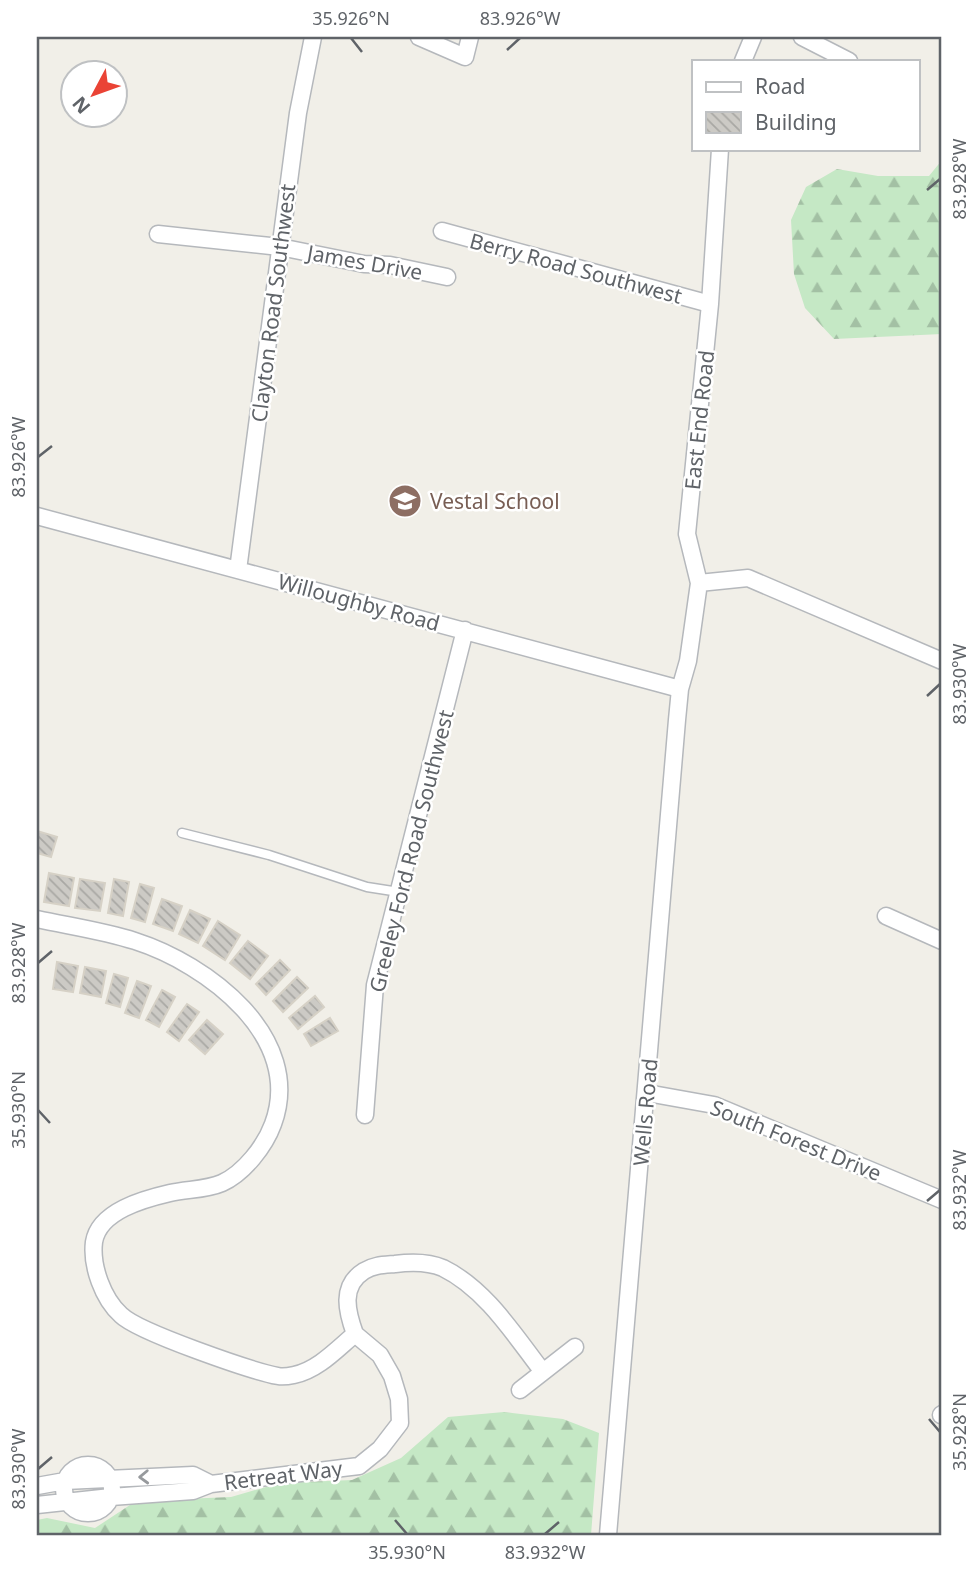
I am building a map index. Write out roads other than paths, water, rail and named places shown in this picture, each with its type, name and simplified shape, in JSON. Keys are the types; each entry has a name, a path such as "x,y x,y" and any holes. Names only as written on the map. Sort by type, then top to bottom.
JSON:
{"street":[{"name":"Clayton Road Southwest","path":"238,570 298,113 313,37"},
{"path":"419,37 465,57 471,37"},
{"path":"743,60 753,37"},
{"path":"802,37 847,60"},
{"name":"East End Road","path":"680,689 688,661 699,583 687,534 710,304 720,150"},
{"name":"Berry Road Southwest","path":"442,231 710,304"},
{"name":"James Drive","path":"158,234 281,247 447,277"},
{"name":"Willoughby Road","path":"37,516 680,689"},
{"path":"699,583 748,578 942,662"},
{"name":"Greeley Ford Road Southwest","path":"365,1115 375,985 465,630"},
{"name":"Wells Road","path":"608,1535 680,689"},
{"path":"886,916 942,941"},
{"path":"37,919 136,941 188,965 222,988 250,1016 267,1039 277,1066 280,1094 273,1124 260,1147 242,1168 222,1183 170,1193 137,1203 121,1210 103,1224 94,1240 94,1257 99,1280 111,1304 121,1316 137,1326 217,1357 281,1377 296,1375 312,1368 355,1334 346,1303 357,1275 373,1266 416,1262 441,1267 480,1294 543,1372"},
{"name":"South Forest Drive","path":"647,1093 714,1105 942,1200"},
{"name":"Retreat Way","path":"111,1497 194,1491 211,1484 359,1466 373,1457 400,1423 399,1399 392,1376 380,1355 355,1334"},
{"path":"520,1390 575,1347"},
{"name":"Retreat Way","path":"37,1486 192,1475 211,1484"},
{"path":"65,1482 67,1501 73,1508 90,1513 100,1511 111,1497 110,1479"},
{"path":"37,1505 67,1501"}],"lane":[{"path":"182,833 269,855 367,887 399,892"}],"place":[{"name":"Vestal School","path":"405,501"}]}
